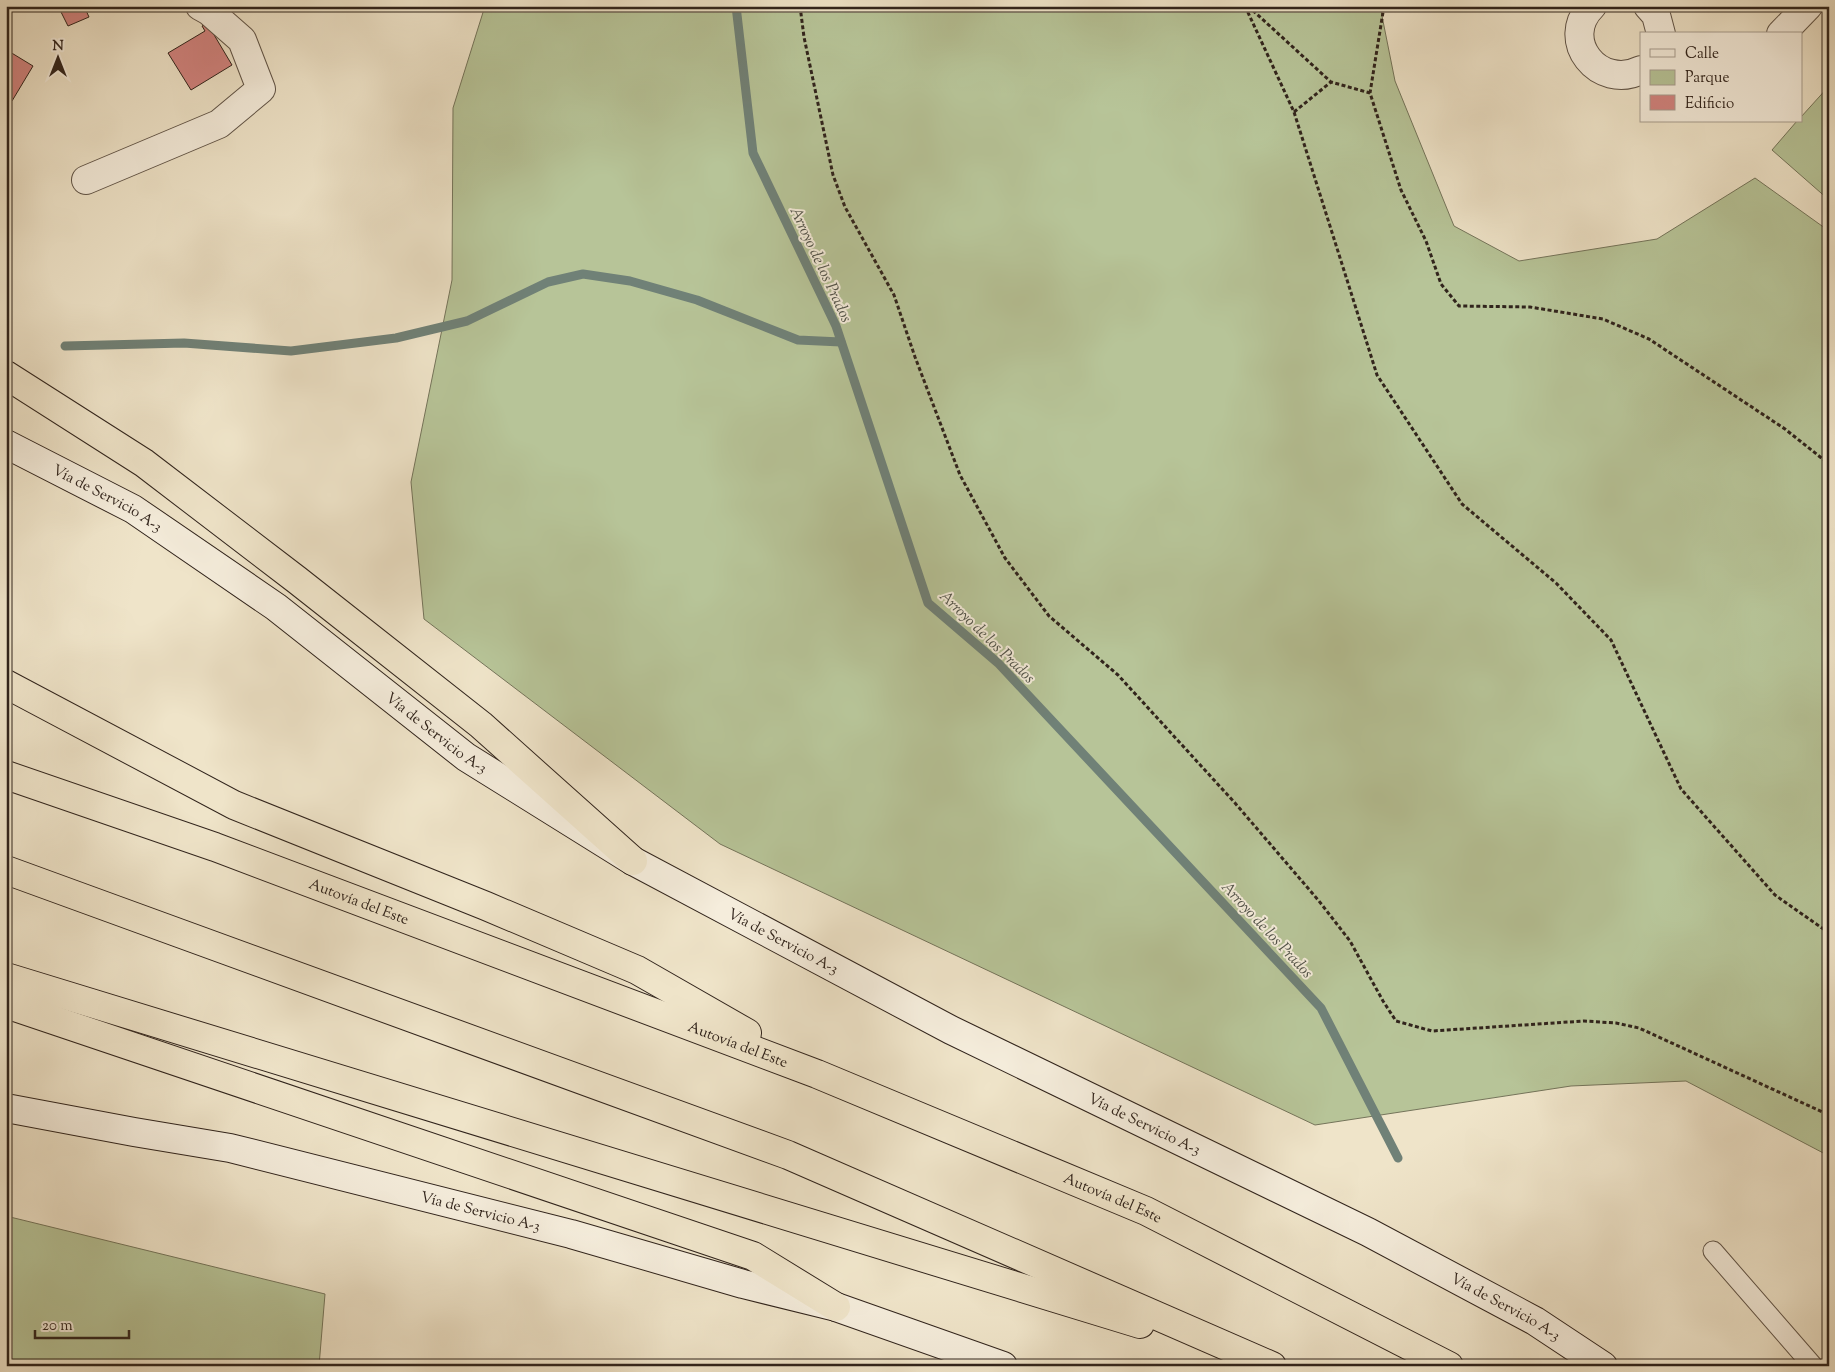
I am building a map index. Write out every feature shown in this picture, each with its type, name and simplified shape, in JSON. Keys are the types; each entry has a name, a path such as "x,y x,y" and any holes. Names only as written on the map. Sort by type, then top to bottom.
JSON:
{"highway":[{"path":"6,375 144,463 297,580 480,725 633,861"},
{"path":"6,684 234,804 486,906 637,970 817,1074"},
{"name":"Autovía del Este","path":"6,775 215,847 817,1074 1146,1211 1449,1366"},
{"path":"6,870 788,1154 1270,1364"},
{"path":"6,977 1270,1364"},
{"path":"6,1004 753,1256 836,1307"}],"main road":[{"path":"86,180 219,124 261,88 242,40 209,11 200,6"},
{"path":"1592,6 1584,14 1579,34 1584,55 1599,70 1619,76 1640,70"},
{"path":"1648,6 1656,15 1660,32"},
{"path":"1783,32 1808,6"},
{"name":"Vía de Servicio A-3","path":"6,444 133,509 276,607 466,757 633,861 951,1030 1368,1232 1536,1321 1603,1366"},
{"name":"Vía de Servicio A-3","path":"6,1108 230,1148 562,1232 744,1284 836,1307 1003,1366"}],"lane":[{"path":"1713,1250 1813,1366"}],"path":[{"path":"800,6 804,37 833,175 845,208 894,295 960,475 1005,558 1049,616 1118,675 1235,803 1319,901 1350,941 1382,1001 1396,1021 1432,1031 1584,1021 1616,1023 1639,1028 1829,1115"},
{"path":"1247,6 1331,82 1370,93"},
{"path":"1247,6 1294,112 1377,375 1382,383 1462,504 1556,583 1611,640 1681,790 1775,895 1829,934"},
{"path":"1384,6 1370,93 1401,190 1426,241 1440,284 1459,306 1530,307 1603,318 1649,339 1785,429 1829,464"},
{"path":"1294,112 1331,82"}],"green space":[{"path":"485,6 1380,6 1395,81 1454,226 1519,261 1657,239 1755,178 1829,231 1829,1156 1686,1081 1571,1086 1315,1125 720,844 424,619 411,482 452,280 453,108"},
{"path":"1829,86 1829,200 1772,150 1796,122 1802,122 1802,116"},
{"path":"6,1216 325,1294 319,1366 6,1366"}],"building":[{"path":"61,6 84,6 89,17 68,26 59,8"},
{"path":"207,23 232,65 191,90 168,53 205,31 202,26"},
{"path":"10,52 33,66 12,101 6,98 6,59"}],"waterway":[{"name":"Arroyo de los Prados","path":"736,6 753,153 836,326 928,603 998,663 1321,1008 1398,1158"},
{"path":"65,346 184,343 291,351 396,338 467,321 548,282 583,274 630,281 697,300 798,340 841,342"}]}
